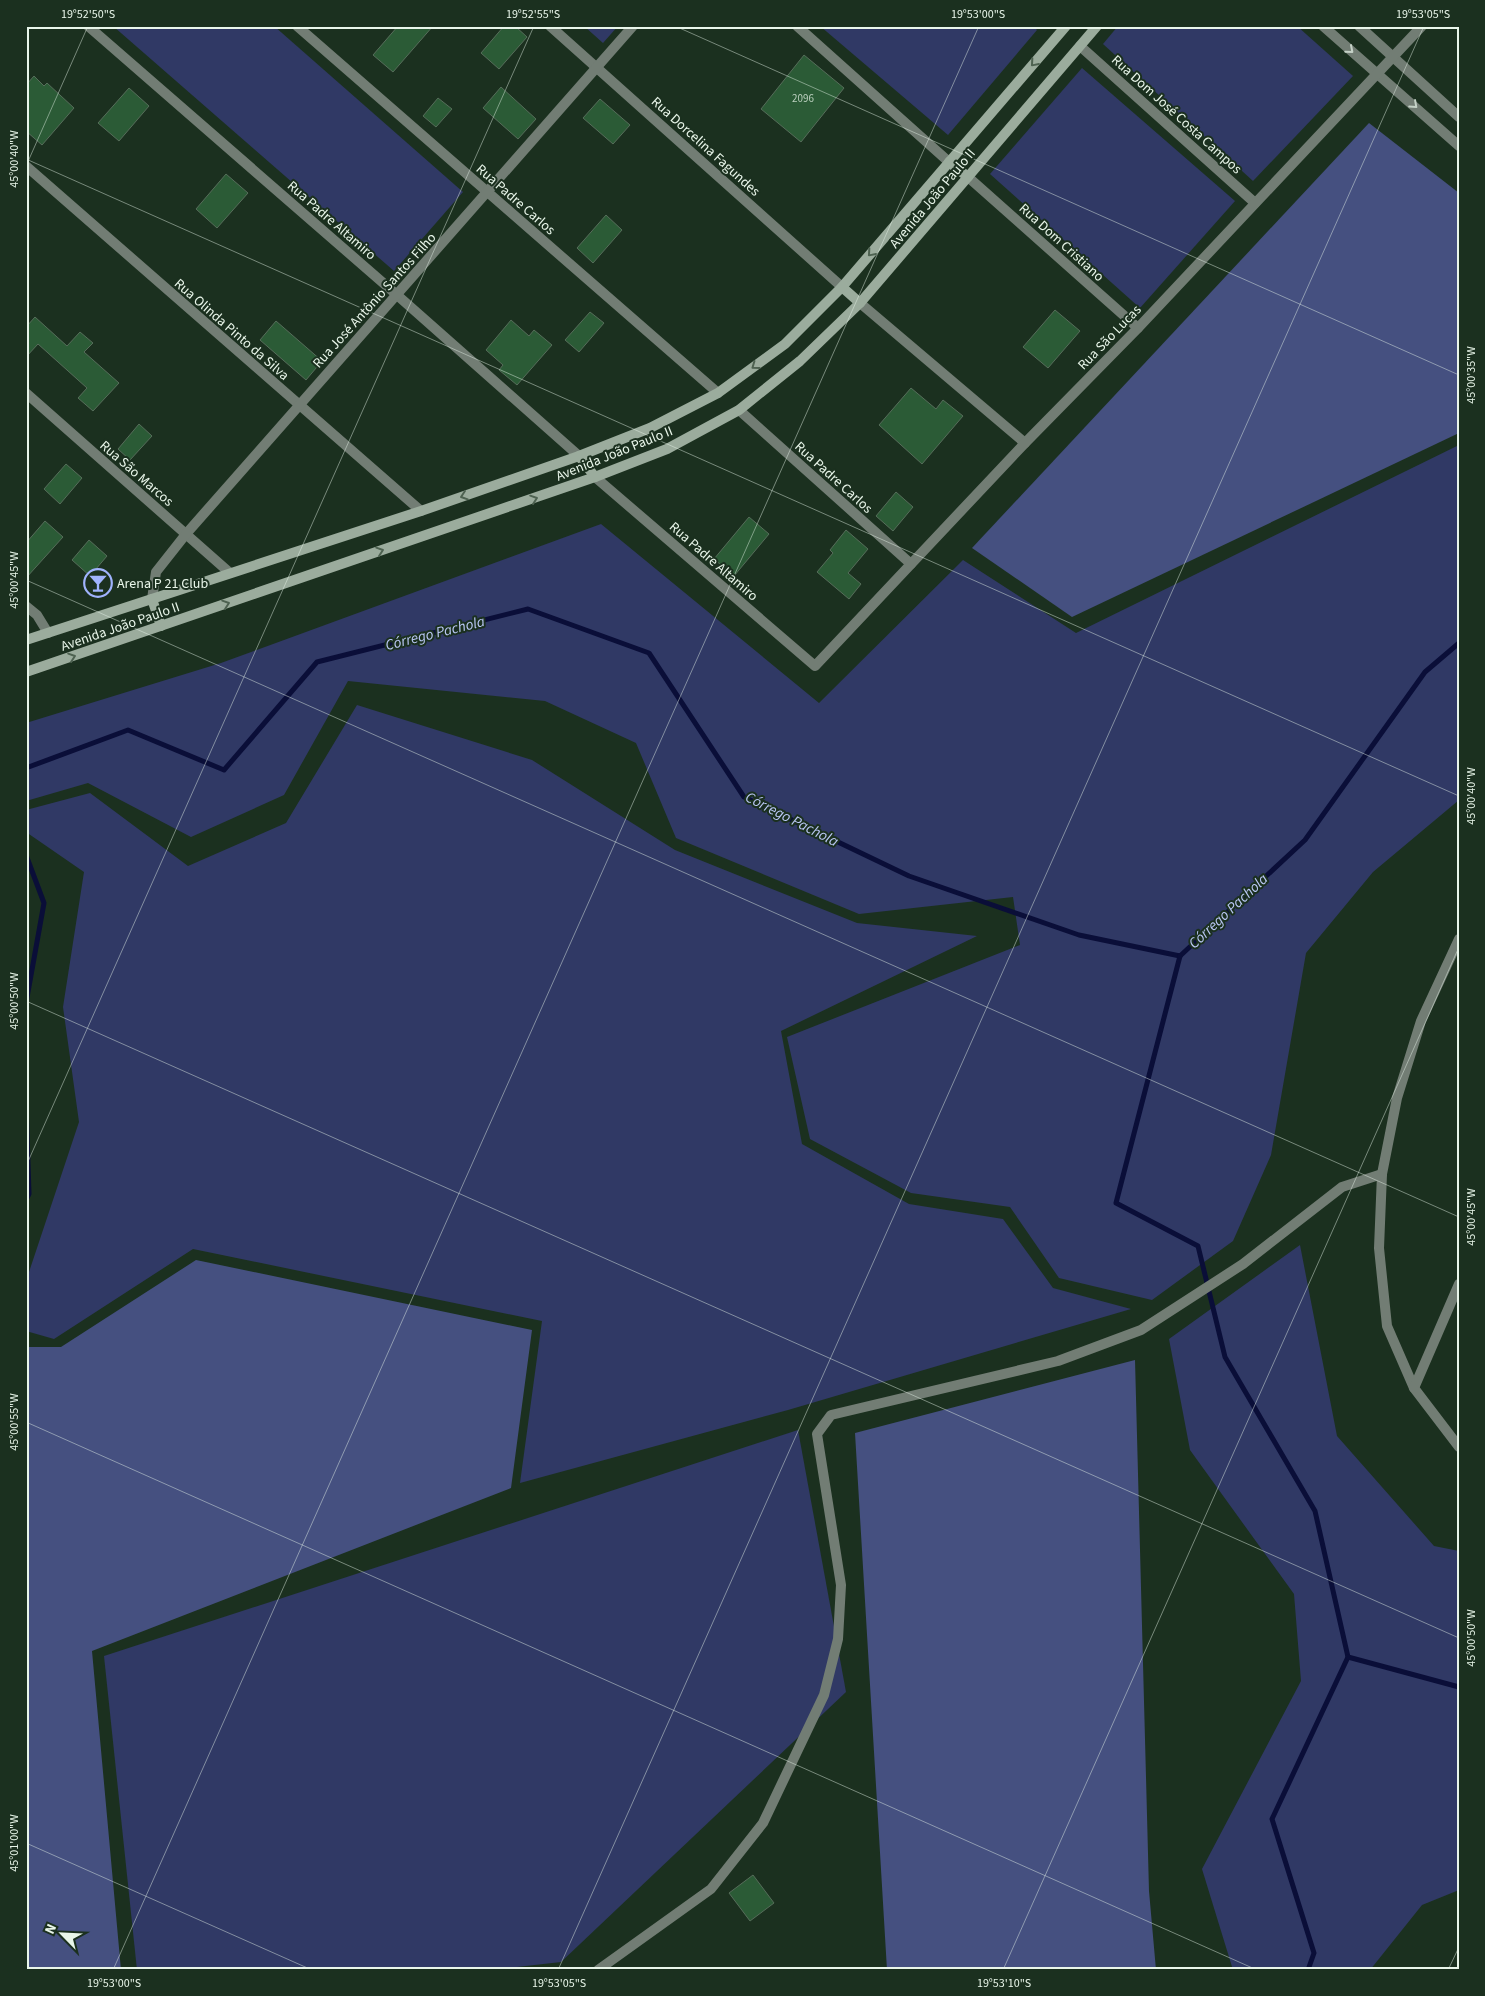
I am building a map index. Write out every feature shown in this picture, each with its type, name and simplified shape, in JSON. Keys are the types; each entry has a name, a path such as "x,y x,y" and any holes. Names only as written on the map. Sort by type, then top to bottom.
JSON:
{"street":[{"name":"Rua Padre Altamiro","path":"88,26 397,295 578,456"},
{"name":"Rua Padre Carlos","path":"297,26 718,393"},
{"name":"Rua Dorcelina Fagundes","path":"550,26 842,287"},
{"name":"Rua José Antônio Santos Filho","path":"152,599 156,572 186,534 633,26"},
{"path":"797,26 968,177"},
{"name":"Avenida João Paulo II","path":"26,672 595,477 667,449 738,410 800,361 860,303 1097,26"},
{"path":"1324,26 1459,146"},
{"path":"1359,26 1459,118"},
{"name":"Rua São Lucas","path":"815,666 1025,443 1138,328 1422,26"},
{"name":"Avenida João Paulo II","path":"26,640 421,510 578,456 650,428 718,393 785,344 842,287 1062,28"},
{"name":"Rua Dom José Costa Campos","path":"1080,46 1255,203"},
{"name":"Rua Olinda Pinto da Silva","path":"26,166 421,510"},
{"name":"Rua Dom Cristiano","path":"968,177 1138,328"},
{"path":"842,287 1025,443"},
{"name":"Rua São Marcos","path":"26,393 230,572"},
{"name":"Rua Padre Carlos","path":"738,410 911,564"},
{"path":"578,456 595,477"},
{"name":"Rua Padre Altamiro","path":"595,477 815,666"},
{"path":"152,599 161,626"},
{"path":"26,606 37,615 48,633"},
{"path":"1459,939 1421,1021 1397,1098 1382,1174 1378,1248 1387,1326 1414,1388 1459,1447"},
{"path":"598,1970 711,1889 762,1823 824,1695 838,1639 841,1584 818,1434 831,1415 1058,1361 1141,1330 1243,1264 1342,1187 1382,1174"},
{"path":"1414,1388 1459,1284"}],"shaded area":[{"path":"113,26 274,26 463,192 394,271"},
{"path":"584,26 618,26 603,43"},
{"path":"820,26 1033,26 1037,30 948,135"},
{"path":"1118,26 1297,26 1353,76 1253,181 1103,44"},
{"path":"1082,68 1235,201 1140,308 990,174"},
{"path":"1369,123 1459,193 1459,433 1072,617 972,548"},
{"path":"1459,445 1459,800 1373,872 1306,953 1271,1155 1233,1241 1152,1300 1059,1278 1010,1207 911,1193 810,1139 787,1037 1020,945 1013,897 859,914 676,838 636,743 545,701 348,681 284,795 191,837 88,783 26,801 26,723 221,663 601,524 819,703 963,560 1076,633"},
{"path":"357,705 532,760 675,850 857,923 977,936 781,1031 802,1144 909,1204 1003,1219 1053,1288 1131,1309 788,1410 520,1483 542,1321 193,1249 54,1339 26,1331 26,1281 79,1122 63,1007 84,872 26,832 26,810 90,793 188,866 286,823"},
{"path":"1300,1245 1337,1436 1434,1546 1459,1551 1459,1890 1422,1905 1370,1970 1233,1970 1202,1869 1301,1681 1294,1594 1190,1450 1169,1339"},
{"path":"196,1260 532,1330 511,1488 92,1651 121,1970 26,1970 26,1347 61,1347"},
{"path":"1135,1360 1149,1891 1156,1970 887,1970 855,1433"},
{"path":"798,1430 846,1692 561,1962 490,1970 137,1970 104,1656"}],"building":[{"path":"398,26 433,26 393,72 373,55"},
{"path":"504,26 515,26 527,37 499,69 481,53"},
{"path":"804,55 844,88 801,142 761,109"},
{"path":"34,76 44,86 47,83 74,108 42,145 26,131 26,85"},
{"path":"501,87 536,119 518,139 483,108"},
{"path":"129,88 149,106 119,141 98,123"},
{"path":"438,98 452,109 436,127 423,116"},
{"path":"600,99 630,125 613,144 583,118"},
{"path":"226,174 248,193 217,228 196,209"},
{"path":"606,215 622,230 593,263 577,248"},
{"path":"1055,310 1080,331 1048,368 1023,347"},
{"path":"590,312 604,323 579,352 565,340"},
{"path":"35,317 67,346 80,332 93,343 84,352 119,383 93,411 78,398 87,388 38,344 26,357 26,327"},
{"path":"511,320 529,336 534,330 552,345 517,385 499,370 503,365 486,350"},
{"path":"276,321 322,361 306,380 260,340"},
{"path":"911,388 936,409 943,400 963,416 922,464 879,425"},
{"path":"139,424 152,436 130,460 118,449"},
{"path":"66,464 82,478 60,504 44,489"},
{"path":"896,492 913,507 893,531 876,516"},
{"path":"749,517 769,534 734,576 714,559"},
{"path":"45,521 63,537 26,578 26,543"},
{"path":"846,530 868,549 848,573 861,584 849,599 817,572 833,553 830,550"},
{"path":"89,540 107,556 90,576 72,560"},
{"path":"753,1875 774,1903 750,1921 729,1893"}],"waterway":[{"name":"Córrego Pachola","path":"26,768 128,730 224,770 317,662 528,609 649,653 744,797 909,876 1079,935 1180,956"},
{"name":"Córrego Pachola","path":"1180,956 1305,840 1425,672 1459,643"},
{"path":"26,855 44,903 26,1003"},
{"path":"1180,956 1116,1203 1198,1246 1225,1357 1315,1511 1348,1657 1272,1819 1314,1953 1308,1970"},
{"path":"26,1102 29,1194 26,1200"},
{"path":"1348,1657 1459,1687"}],"place":[{"name":"Arena P 21 Club","path":"98,583"}]}
